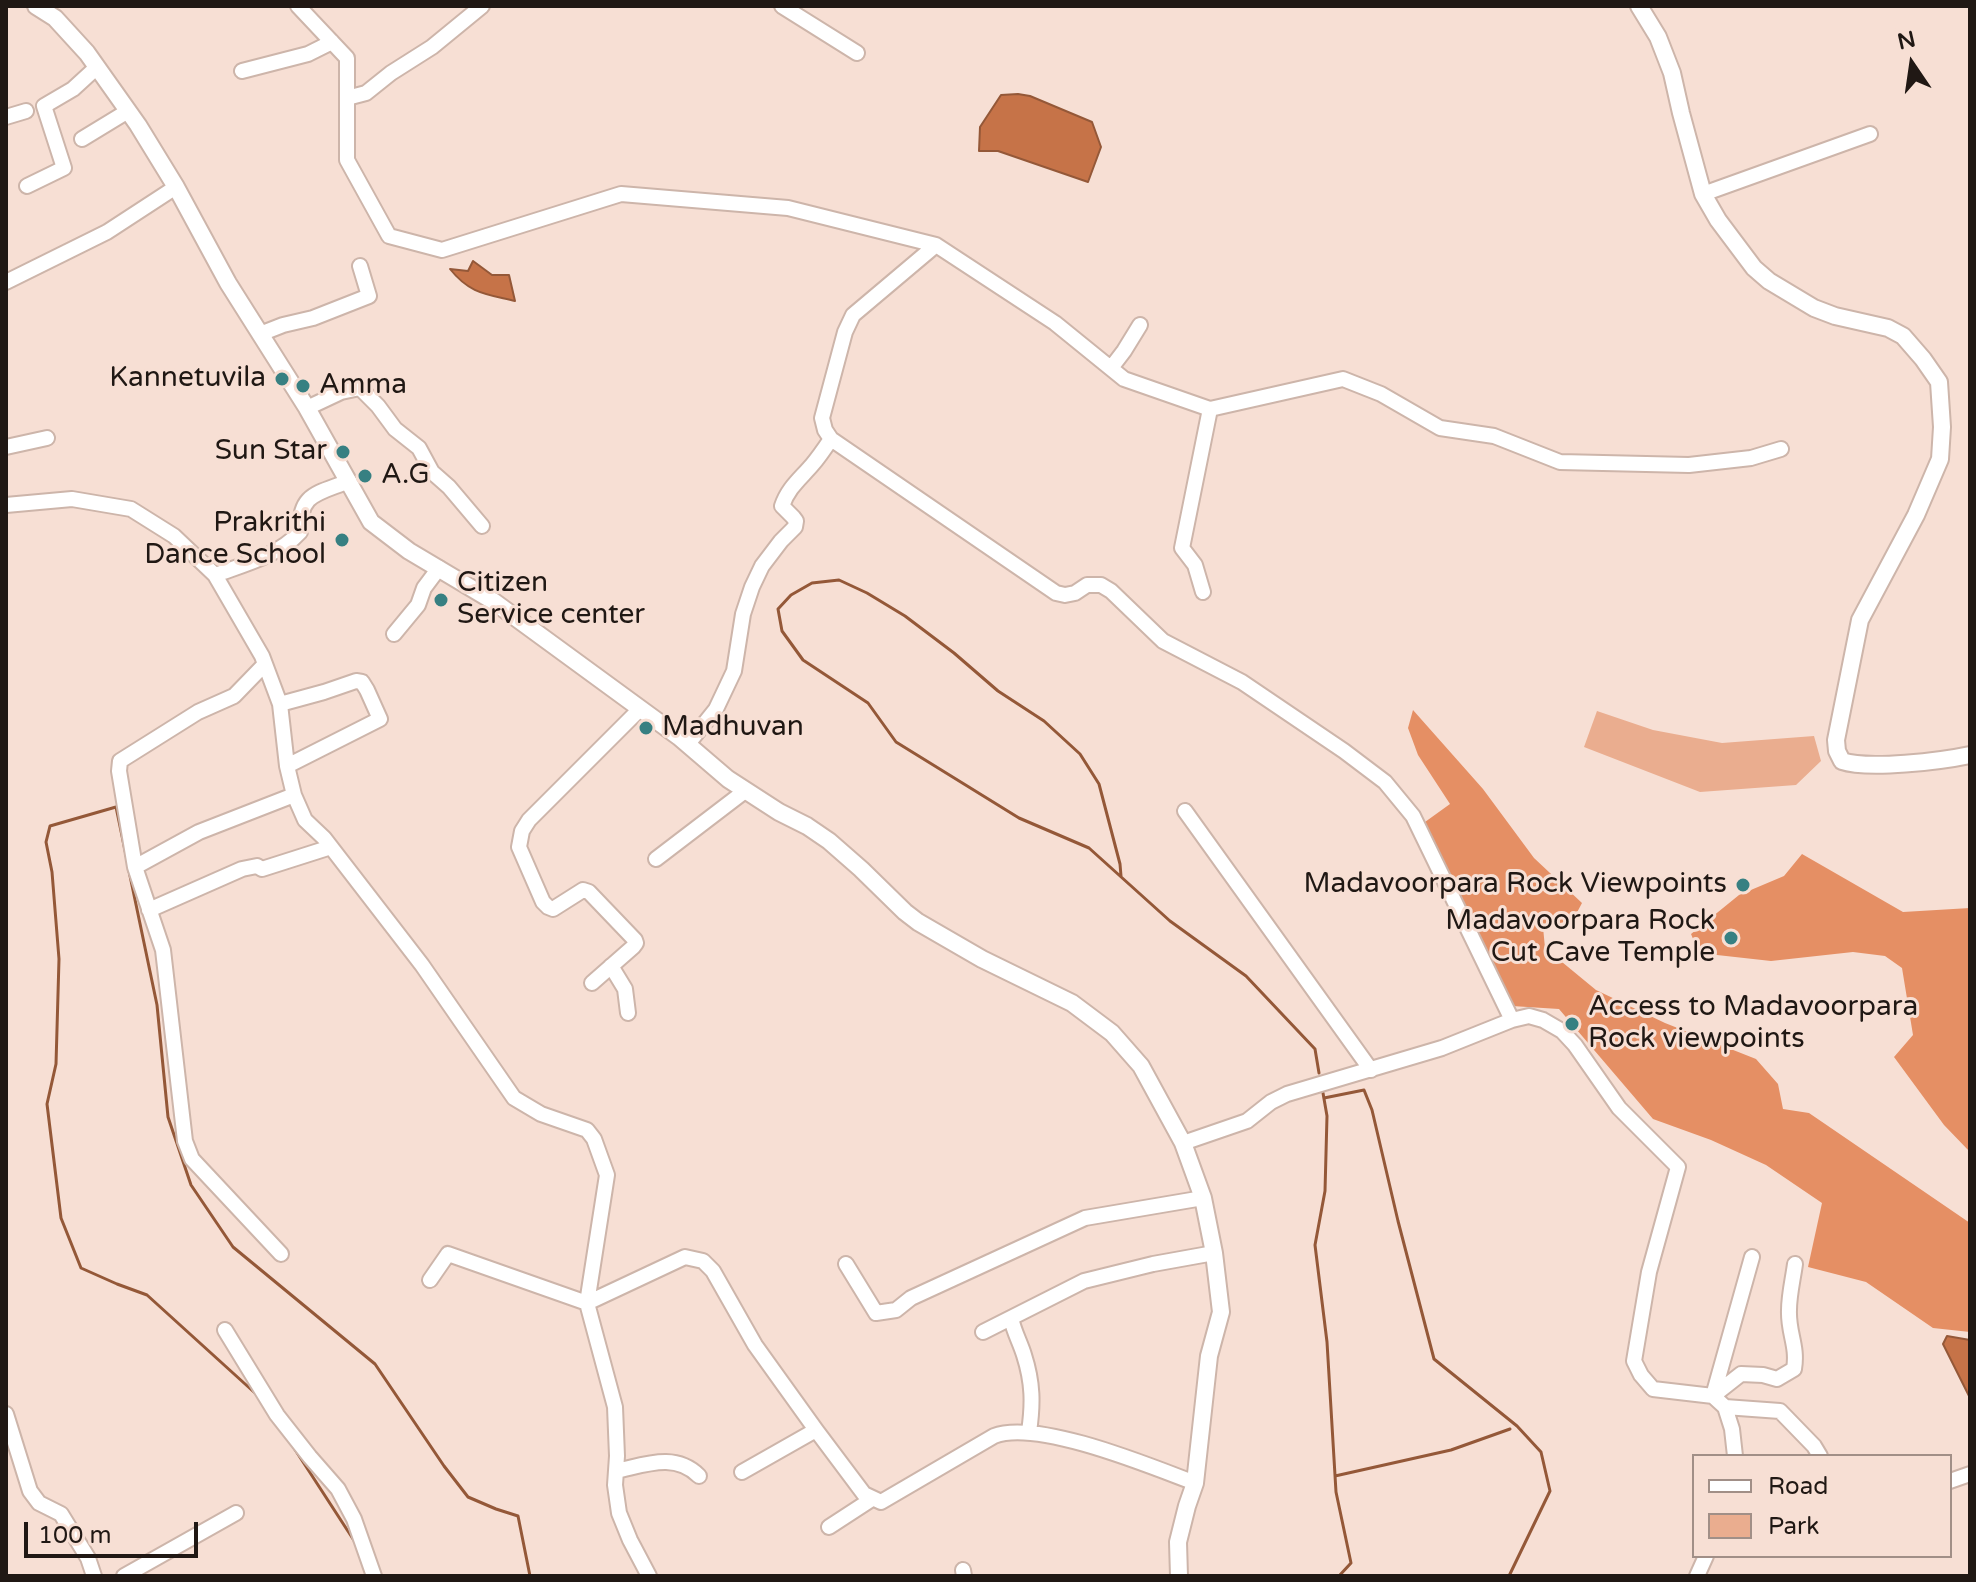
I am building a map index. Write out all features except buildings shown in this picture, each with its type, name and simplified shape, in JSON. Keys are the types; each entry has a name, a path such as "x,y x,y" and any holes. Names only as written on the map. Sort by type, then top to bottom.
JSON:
{"main road":[{"path":"36,6 55,18 87,53 128,111 176,187 228,283 307,408 371,522 409,551 493,601 688,744 745,791 829,841 918,922 982,959 1072,1003 1112,1033 1141,1066 1183,1143 1203,1198 1221,1312 1209,1356 1195,1483 1178,1542 1179,1576"},
{"path":"1639,6 1658,37 1672,73 1703,194 1718,220 1754,268 1769,281 1814,308 1888,328 1903,336 1939,382 1942,427 1940,459 1916,515 1860,620 1836,740 1842,761 1851,764 1897,763 1970,755"}],"street":[{"path":"298,6 347,58 347,160 389,236 442,250 621,194 788,208 936,245 1055,323 1124,379 1210,409 1343,379 1381,394 1440,428 1494,436 1560,462 1689,465 1751,458 1781,449"},
{"path":"347,98 366,93 432,47 482,6"},
{"path":"782,6 857,53"},
{"path":"242,71 308,54 332,42"},
{"path":"27,186 64,168 44,106 73,89 97,67"},
{"path":"6,117 26,111"},
{"path":"82,139 128,111"},
{"path":"1703,194 1870,134"},
{"path":"6,282 107,232 176,187"},
{"path":"936,245 853,315 845,332 822,418 831,439 1056,593 1075,593 1087,585 1101,585 1111,591 1163,641 1242,682 1385,782 1413,816 1512,1020"},
{"path":"260,334 369,296 360,266"},
{"path":"1111,368 1140,325"},
{"path":"307,408 341,392 360,388 395,429 419,448 432,472 482,526"},
{"path":"1203,592 1195,565 1182,548 1210,409"},
{"path":"6,447 47,438"},
{"path":"688,744 716,709 734,671 743,614 762,566 795,527 796,521 782,506 785,496 831,439"},
{"path":"215,575 284,547 300,532 299,516 306,501 349,481"},
{"path":"6,505 72,499 131,509 174,536 215,575 265,664 280,704 287,766 294,795 305,820 331,847 422,965 514,1098 541,1114 587,1130 594,1139 607,1175 587,1303 615,1407 615,1485 619,1513 649,1576"},
{"path":"394,634 418,605 424,588 439,568"},
{"path":"265,664 234,696 198,712 120,761 119,771 135,867 163,950 185,1141 192,1159 281,1254"},
{"path":"280,704 356,681 362,682 380,719 287,766"},
{"path":"592,983 635,945 634,938 589,892 577,892 553,909 548,907 519,847 522,831 529,820 640,709"},
{"path":"656,859 745,791"},
{"path":"135,867 199,832 294,795"},
{"path":"1185,811 1371,1070"},
{"path":"149,910 242,869 257,866 262,869 331,847"},
{"path":"611,966 625,989 628,1013"},
{"path":"1183,1143 1247,1121 1287,1094 1442,1048 1512,1020 1529,1016 1543,1020 1562,1031 1575,1045 1619,1108 1678,1167 1649,1272 1634,1361 1641,1375 1653,1389 1780,1411 1819,1454"},
{"path":"846,1264 876,1313 896,1310 911,1298 1085,1218 1203,1198"},
{"path":"983,1332 1084,1281 1214,1253"},
{"path":"430,1280 448,1254 587,1303 685,1257 703,1261 713,1271 755,1345 816,1430 864,1494 881,1502 1004,1433 1029,1432 1107,1451 1195,1483"},
{"path":"1735,1454 1732,1429 1719,1402 1752,1257"},
{"path":"1719,1402 1741,1374 1777,1379 1794,1369 1797,1353 1791,1335 1789,1310 1795,1264"},
{"path":"1011,1318 1028,1370 1033,1402 1029,1432"},
{"path":"225,1330 277,1415 338,1489 354,1519 374,1576"},
{"path":"6,1414 30,1491 39,1503 61,1514 66,1520 88,1558 94,1576"},
{"path":"742,1472 816,1430"},
{"path":"616,1471 665,1460 691,1468 699,1476"},
{"path":"829,1527 872,1499"},
{"path":"124,1576 236,1513"}],"green space":[{"path":"1597,711 1653,730 1722,743 1814,736 1821,761 1796,785 1700,792 1584,747"}],"shaded area":[{"path":"1018,94 1092,122 1101,147 1088,182 998,151 979,151 980,127 1001,95"},
{"path":"473,261 492,275 509,275 515,301 472,288 450,269 468,271"},
{"path":"1413,710 1483,789 1534,858 1582,903 1573,920 1543,927 1545,948 1596,990 1665,1023 1756,1059 1778,1084 1783,1109 1809,1113 1970,1223 1970,1332 1933,1328 1866,1282 1808,1267 1822,1203 1766,1165 1711,1140 1653,1119 1559,1009 1512,1006 1425,822 1450,804 1418,755 1408,728"},
{"path":"1802,854 1903,912 1970,908 1970,1152 1944,1125 1894,1057 1913,1035 1902,968 1885,956 1853,952 1771,961 1699,953 1691,934 1739,895 1784,876"},
{"path":"1947,1336 1970,1340 1970,1398 1943,1344"}],"waterway":[{"path":"1121,876 1099,784 1080,754 1044,721 998,691 905,616 839,580 812,583 791,595 778,609 782,631 803,660 868,703 896,742 1019,818 1089,848 1170,921 1246,976 1315,1049 1319,1073"},
{"path":"127,860 116,807 50,826 46,842 52,872 59,959 56,1064 47,1104 61,1218 81,1268 147,1295 255,1393"},
{"path":"129,871 157,1005 168,1117 191,1185 233,1247 375,1364 468,1497 518,1516 530,1576"},
{"path":"1324,1098 1364,1090 1372,1110 1434,1359 1517,1426 1541,1452 1550,1491 1509,1576"},
{"path":"1323,1093 1327,1116 1325,1191 1315,1245 1327,1342 1336,1492 1351,1563 1339,1576"},
{"path":"1335,1476 1451,1450 1510,1429"},
{"path":"294,1448 355,1542"}],"place":[{"name":"Kannetuvila","path":"282,379"},
{"name":"Amma","path":"303,386"},
{"name":"Sun Star","path":"343,452"},
{"name":"A.G","path":"365,476"},
{"name":"Prakrithi Dance School","path":"342,540"},
{"name":"Citizen Service center","path":"441,600"},
{"name":"Madhuvan","path":"646,728"},
{"name":"Madavoorpara Rock Viewpoints","path":"1743,885"},
{"name":"Madavoorpara Rock Cut Cave Temple","path":"1731,938"},
{"name":"Access to Madavoorpara Rock viewpoints","path":"1572,1024"}]}
